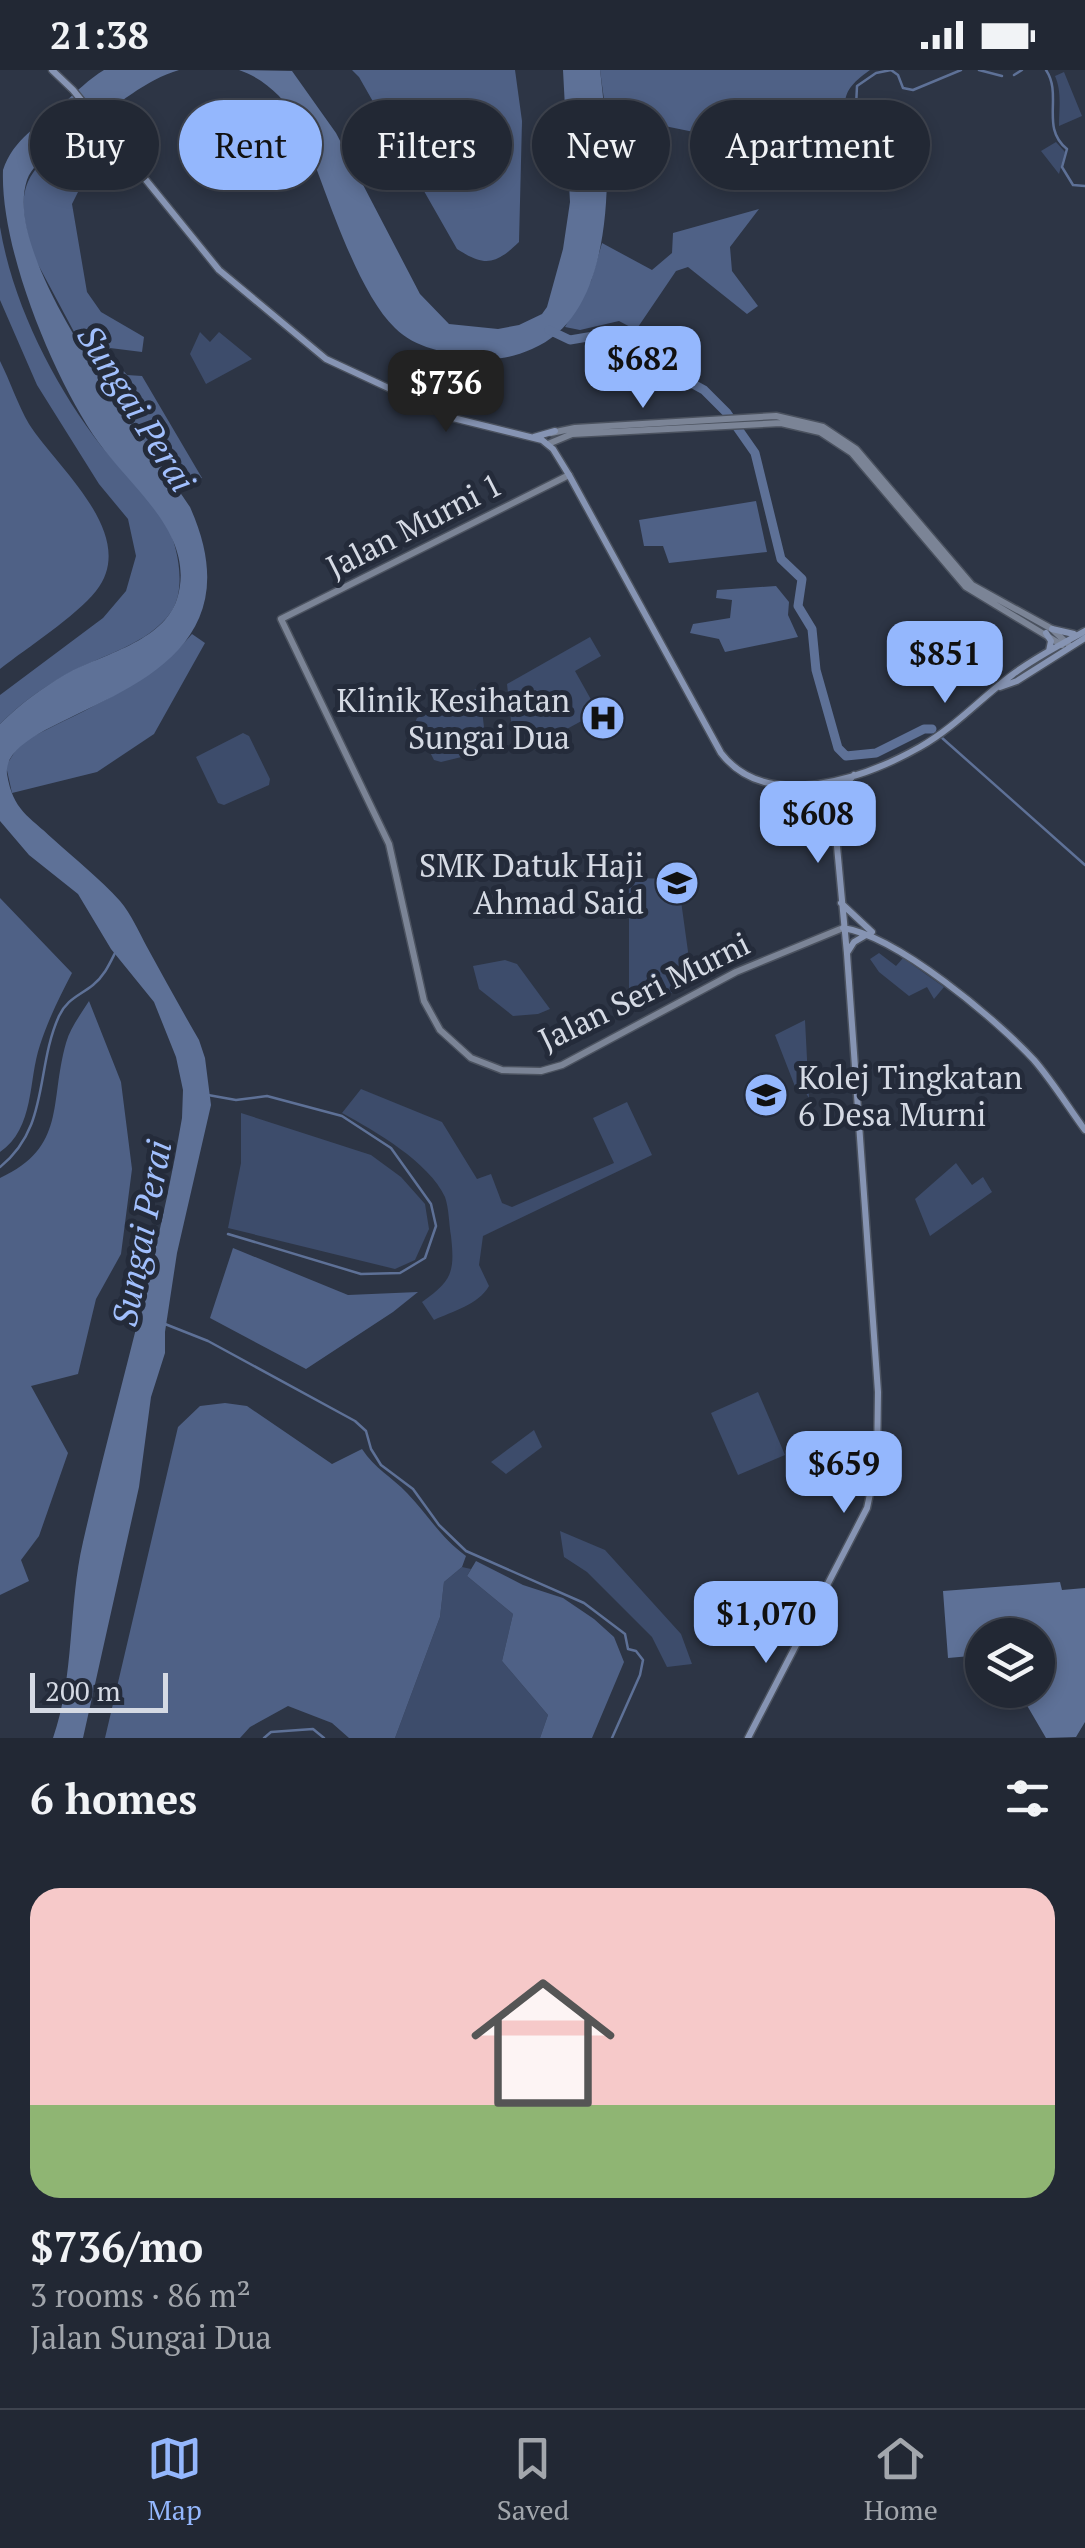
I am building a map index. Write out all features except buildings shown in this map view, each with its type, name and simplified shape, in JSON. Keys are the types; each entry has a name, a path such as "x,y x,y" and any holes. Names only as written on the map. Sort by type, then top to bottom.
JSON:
{"main road":[{"path":"52,70 73,90 219,270 326,359 453,418 548,444 569,475 727,761 737,771 757,782 778,786 833,780"},
{"path":"533,437 557,434"},
{"path":"548,444 557,434"},
{"path":"1048,652 1049,631 1085,634"},
{"path":"999,687 1017,681 1085,634"},
{"path":"806,784 858,772 920,747 1009,677 1048,652 1066,646"},
{"path":"832,800 858,772"},
{"path":"748,1738 867,1508 879,1439 833,780"},
{"path":"815,785 832,800"},
{"path":"840,902 874,936 1008,1035 1035,1061 1085,1130"},
{"path":"843,928 874,936"},
{"path":"847,954 854,942 874,936"}],"street":[{"path":"548,444 557,434 716,422 754,420 804,426 842,445 876,479 966,587 1049,631 1066,646"},
{"name":"Jalan Murni 1","path":"281,619 569,475"},
{"name":"Jalan Seri Murni","path":"281,619 389,844 424,1001 440,1030 472,1058 517,1072 552,1068 736,972 843,928"}],"shaded area":[{"path":"104,70 179,70 143,86 123,100 67,100"},
{"path":"239,70 292,71 313,100 282,100"},
{"path":"352,70 515,70 522,121 519,242 496,259 475,259 457,249 423,190 512,190 512,100 372,100"},
{"path":"563,70 600,70 602,100 565,100"},
{"path":"600,70 870,70 852,86 845,100 690,100 690,131 670,127 670,100 604,100"},
{"path":"1064,72 1082,116 1059,126 1055,76"},
{"path":"322,113 342,144 342,190 366,190 420,294 449,324 498,329 519,325 542,314 547,307 563,249 569,190 606,190 596,265 582,301 561,329 532,349 510,357 481,358 442,351 403,335 366,287 322,184"},
{"path":"28,133 30,173 24,215 35,256 82,349 190,507 207,572 198,622 169,659 129,688 45,730 16,750 7,774 13,797 23,812 128,912 199,1040 211,1105 177,1253 165,1353 151,1397 139,1487 83,1738 53,1738 65,1690 78,1566 161,1225 182,1118 183,1090 176,1057 154,1002 111,949 78,894 29,855 0,821 0,724 57,679 130,645 159,626 177,599 181,576 170,533 82,416 33,312 10,237 3,170"},
{"path":"1056,142 1065,152 1059,174 1041,151"},
{"path":"29,179 30,190 79,190 72,204 87,292 101,312 144,337 142,352 110,348 112,358 127,375 142,376 202,478 175,484 105,390 33,255 24,205"},
{"path":"759,209 730,247 732,271 758,306 747,314 688,267 676,271 636,330 619,321 580,330 565,327 591,281 602,243 652,270 672,253 673,233"},
{"path":"0,227 25,315 52,371 84,423 166,523 177,555 180,580 171,612 150,633 58,679 0,724 0,695 103,618 126,591 136,556 128,519 99,484 37,385 0,300"},
{"path":"200,332 210,342 219,332 252,359 206,384 190,354"},
{"path":"0,361 29,424 90,503 108,547 107,570 96,591 64,621 0,669"},
{"path":"756,501 767,552 669,563 663,546 644,546 639,520"},
{"path":"776,586 789,602 788,615 798,637 725,652 719,639 690,633 693,624 730,618 732,600 716,598 717,590"},
{"path":"192,634 205,643 154,734 97,772 12,793 6,766 17,748 138,681"},
{"path":"590,637 601,656 575,671 598,712 543,742 534,727 513,739 507,684"},
{"path":"476,689 480,692 486,745 482,752 441,762 434,760 415,723 417,718"},
{"path":"243,733 249,736 270,779 269,785 224,805 218,803 196,757"},
{"path":"629,878 678,879 690,966 680,974 684,985 651,1006 643,992 629,994"},
{"path":"0,898 72,973 40,1045 25,1117 11,1142 0,1152"},
{"path":"879,953 896,966 903,958 944,987 934,999 927,987 909,996 879,972 870,959"},
{"path":"505,960 517,964 550,1009 513,1016 479,989 473,966"},
{"path":"89,1001 121,1082 132,1169 121,1254 96,1299 78,1374 31,1386 68,1453 39,1536 21,1560 29,1581 0,1595 0,1178 21,1166 46,1137 66,1043"},
{"path":"805,1020 809,1098 802,1087 796,1089 775,1035"},
{"path":"361,1089 442,1122 477,1179 491,1174 502,1203 512,1207 614,1163 593,1118 627,1102 652,1155 483,1236 479,1265 489,1286 472,1303 434,1320 422,1302 440,1288 451,1267 445,1197 414,1160 342,1113"},
{"path":"241,1113 371,1155 401,1177 425,1204 429,1229 415,1260 395,1269 228,1228 241,1163"},
{"path":"956,1163 972,1185 983,1177 992,1192 930,1236 915,1199"},
{"path":"233,1248 348,1295 418,1292 306,1369 210,1318"},
{"path":"758,1392 785,1455 738,1475 711,1413"},
{"path":"200,1406 247,1406 332,1464 362,1449 466,1556 462,1567 444,1582 440,1617 395,1738 349,1738 332,1723 288,1706 250,1727 240,1738 105,1738 178,1427"},
{"path":"534,1430 542,1447 506,1474 491,1462"},
{"path":"560,1531 605,1550 681,1634 692,1664 667,1667 652,1637 587,1572 564,1557"},
{"path":"476,1561 523,1585 563,1598 614,1637 624,1662 592,1738 540,1738 548,1715 502,1661 513,1614 467,1576"},
{"path":"462,1567 471,1569 467,1576 513,1614 502,1661 548,1715 540,1738 395,1738 440,1617 444,1582"},
{"path":"1060,1582 1062,1590 1085,1588 1085,1722 1076,1737 1046,1738 1028,1708 1055,1708 1055,1618 965,1618 965,1656 948,1658 943,1591"}],"waterway":[{"path":"856,100 857,86 876,73 891,70 898,75 903,88 913,90 961,70"},
{"path":"979,70 1002,76"},
{"path":"1014,75 1022,70"},
{"path":"1046,70 1053,90 1055,131 1067,149 1062,167 1073,185 1085,186"},
{"path":"549,330 570,340 617,332 635,342 673,373 704,390 727,413 755,453 781,559 802,579 798,606 812,629 816,670 838,748 846,756 876,753 924,729 932,729"},
{"path":"941,737 1085,865"},
{"path":"0,1167 27,1134 62,1010 100,978 115,953"},
{"path":"208,1095 236,1100 267,1096 342,1116 391,1148 431,1204 436,1226 425,1258 400,1273 361,1274 228,1234"},
{"path":"165,1324 208,1341 355,1421 366,1431 381,1465 413,1489 439,1525 466,1551 584,1603 625,1634 628,1649 636,1651 643,1660 612,1738"},
{"path":"264,1738 271,1732 313,1729 324,1738"}],"place":[{"name":"Klinik Kesihatan Sungai Dua","path":"603,718"},
{"name":"SMK Datuk Haji Ahmad Said","path":"677,883"},
{"name":"Kolej Tingkatan 6 Desa Murni","path":"766,1095"}],"water label":[{"name":"Sungai Perai","path":"137,408"},
{"name":"Sungai Perai","path":"141,1233"}]}
